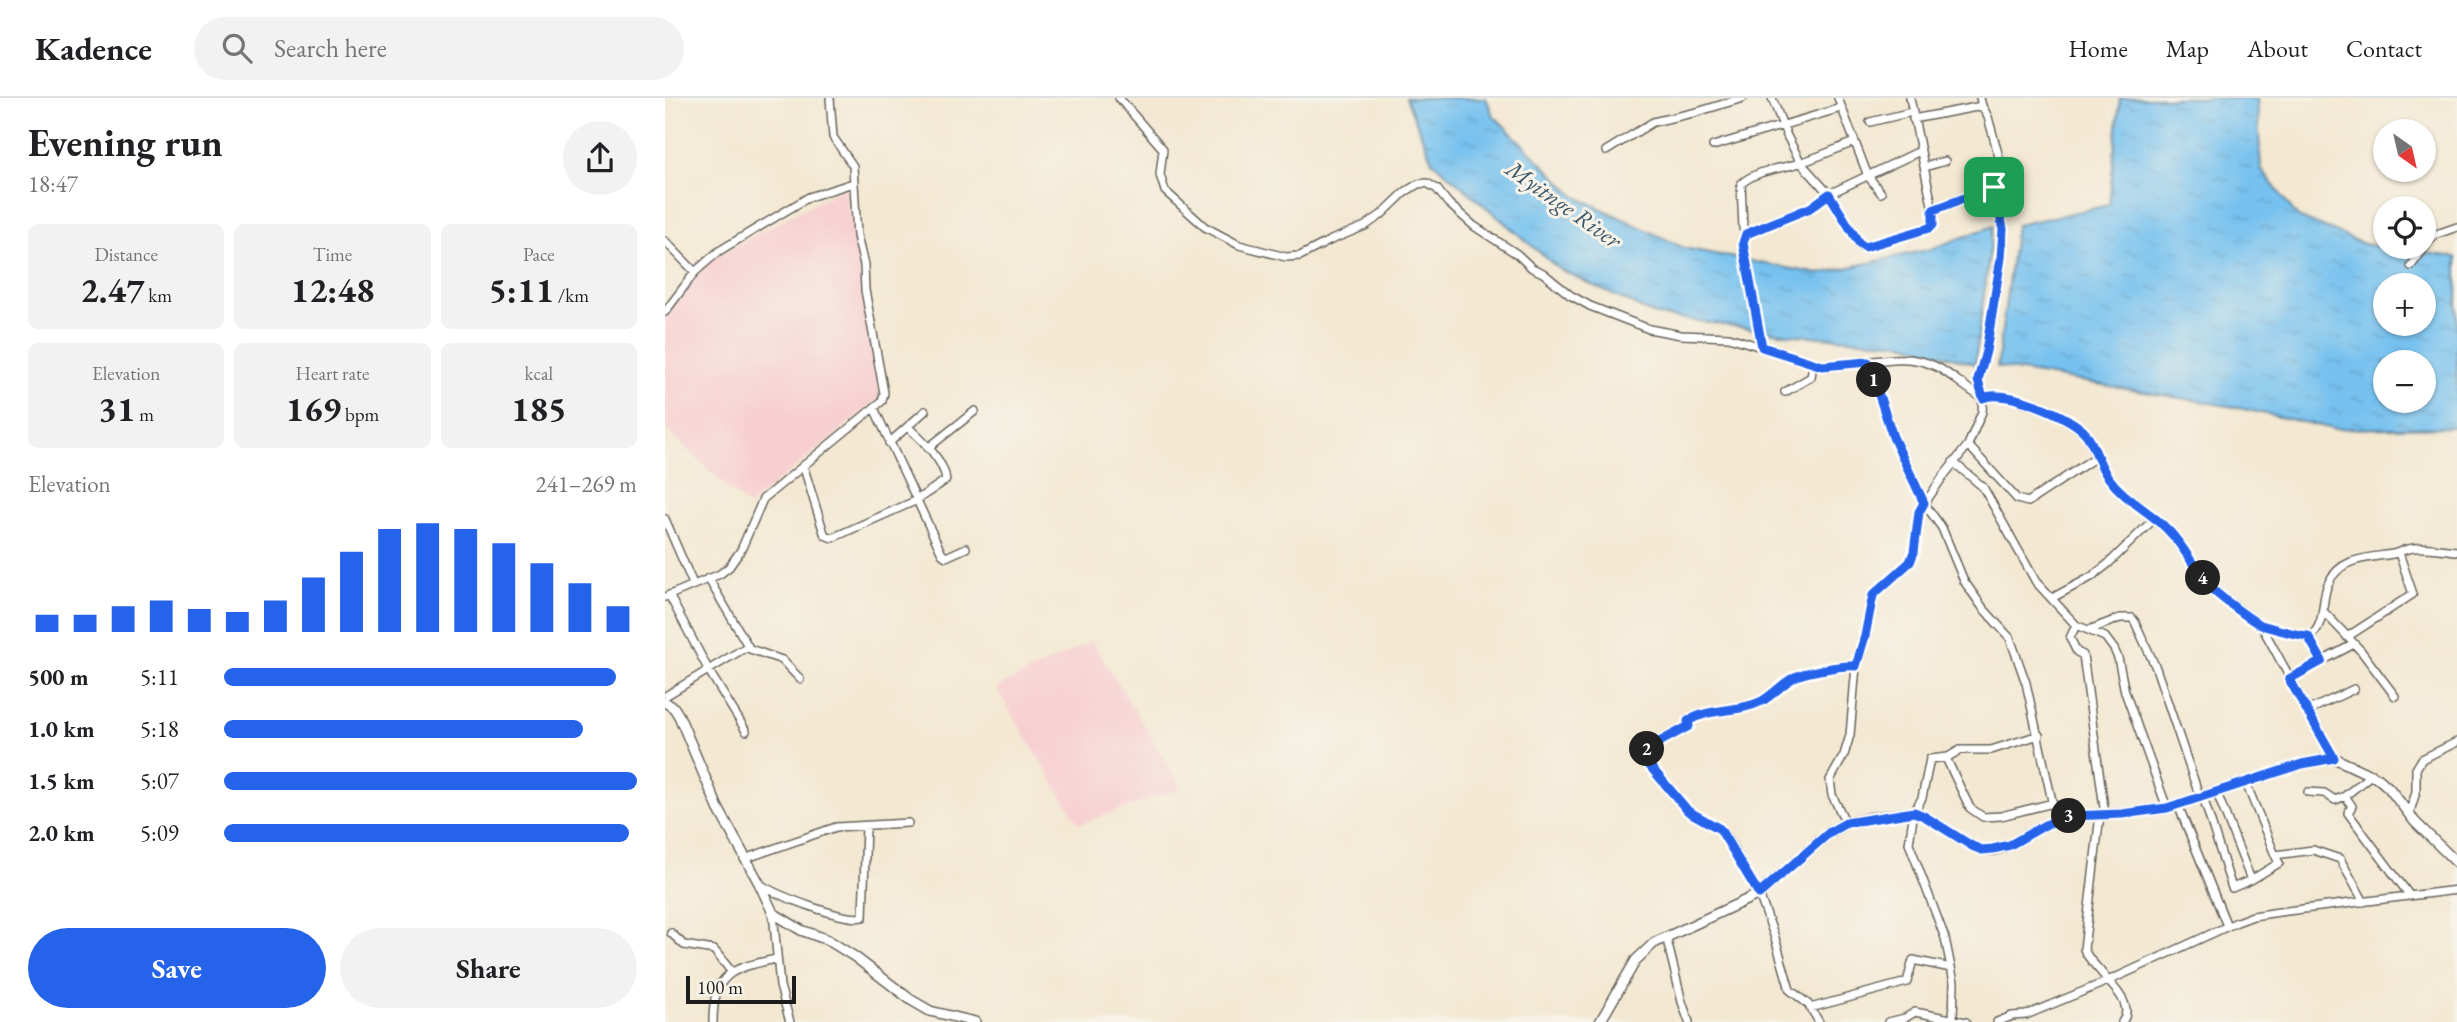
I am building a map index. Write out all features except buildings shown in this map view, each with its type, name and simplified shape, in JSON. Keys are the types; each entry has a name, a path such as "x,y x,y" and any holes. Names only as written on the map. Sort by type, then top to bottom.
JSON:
{"street":[{"path":"746,732 667,596 720,574 729,567 741,550 760,503 882,401 884,393 865,290 865,265 857,236 853,166 833,137 830,98"},
{"path":"1119,98 1163,149 1160,175 1165,191 1205,227 1239,244 1286,257 1300,256 1365,226 1381,215 1405,191 1417,184 1427,183 1474,226 1579,300 1649,330 1681,335 1729,337 1813,364 1835,367 1892,358 1923,362 1937,367 1983,398 2005,396 2061,416 2086,434 2102,468 2120,491 2176,539 2212,589 2261,625 2308,636 2316,632 2327,586 2343,564 2370,556 2399,553 2410,548 2457,551"},
{"path":"1606,151 1628,135 1659,120 1697,113 1743,98"},
{"path":"1772,98 1801,163 1829,194 1863,247 1933,225 1933,210 1910,100 1901,98"},
{"path":"1837,98 1868,176 1881,193"},
{"path":"1870,122 1981,102 1988,117 2005,179 1994,187 1933,210"},
{"path":"1713,146 1841,108"},
{"path":"1762,347 1743,243 1746,234 1743,228 1741,184 1753,176 1801,163 1854,142"},
{"path":"1746,234 1810,208 1829,194 1920,151"},
{"path":"1925,167 1945,162"},
{"path":"665,312 695,272 719,251 785,210 820,192 853,183"},
{"path":"1846,823 1832,795 1831,779 1845,755 1850,736 1856,666 1873,595 1910,562 1914,552 1919,512 1968,444 1982,412 1983,398 1978,380 1986,351 2003,229 1994,187"},
{"path":"2411,266 2434,235 2457,227"},
{"path":"665,241 695,272"},
{"path":"1868,362 1893,437 1924,503 1942,528 1968,588 2010,638 2026,683 2053,803 2060,820"},
{"path":"1785,392 1811,376 1813,364"},
{"path":"874,408 915,501 944,556 967,548"},
{"path":"889,443 925,411"},
{"path":"929,448 975,411"},
{"path":"803,465 823,530 827,537 832,538 915,501 946,480 945,473 929,448 908,426"},
{"path":"1968,444 2017,499 2024,502 2028,502 2096,457"},
{"path":"1953,462 1983,487 2036,582 2076,625 2105,636 2111,643 2118,658 2125,692 2167,808"},
{"path":"665,519 693,584"},
{"path":"2052,598 2091,578 2108,565 2154,519"},
{"path":"665,545 674,540"},
{"path":"2347,637 2413,594 2399,553"},
{"path":"708,578 748,643 747,648"},
{"path":"2322,611 2354,644 2395,696"},
{"path":"2088,630 2120,618 2132,618 2135,622 2156,668 2232,888 2279,863 2246,783"},
{"path":"2076,625 2070,638 2077,652 2083,655 2103,815 2084,949 2086,956 2095,962 2127,1009 2122,1022"},
{"path":"2261,625 2334,758"},
{"path":"2308,636 2322,661"},
{"path":"2289,679 2354,644"},
{"path":"747,648 666,698 679,716 718,808 773,914 780,986 790,1022"},
{"path":"747,648 782,660 800,679"},
{"path":"1819,1022 1810,1008 1790,990 1759,894 1720,829 1688,811 1639,753 1689,726 1688,721 1701,713 1741,708 1762,701 1793,677 1808,671 1856,666"},
{"path":"2307,711 2354,689"},
{"path":"1953,1021 1954,982 1942,928 1909,843 1914,812 1922,798 1930,759 1946,758 1960,750 1991,750 2039,735"},
{"path":"2409,815 2416,792 2419,763 2422,759 2457,743"},
{"path":"1946,758 1970,808 1983,817 2001,816 2053,803"},
{"path":"1601,1022 1636,960 1654,943 1759,894 1830,832 1846,823 1914,812 1982,850 2010,845 2074,815 2103,815 2167,808 2302,764 2334,758 2372,774 2389,788 2409,815 2457,863"},
{"path":"2308,792 2325,793 2335,800 2372,774"},
{"path":"2217,793 2251,880"},
{"path":"2344,796 2352,806 2349,813 2410,897"},
{"path":"2178,805 2227,926"},
{"path":"744,859 836,827 908,823"},
{"path":"759,883 781,896 818,908 854,918 863,916 866,826"},
{"path":"2275,855 2313,850 2340,859 2364,902"},
{"path":"1997,1022 2012,1016 2026,1015 2253,916 2457,890"},
{"path":"773,914 846,951 930,1011 975,1022"},
{"path":"671,933 684,946 714,950 731,971"},
{"path":"1666,936 1689,1022"},
{"path":"713,1022 713,1003 718,989 731,971 776,958"},
{"path":"1810,1008 1907,982 1913,960 1951,968"},
{"path":"1888,1022 1916,1012 1966,1022"}],"shaded area":[{"path":"845,187 882,396 748,506 665,429 665,314 710,259"},
{"path":"1092,641 1182,788 1079,824 996,688"}],"water":[{"name":"Myitnge River","path":"1406,98 1486,98 1493,115 1575,196 1684,248 1819,274 1931,249 1993,226 1975,364 1903,343 1796,335 1655,315 1559,269 1432,161"},
{"path":"2120,98 2257,98 2261,169 2298,217 2373,245 2373,259 2436,259 2436,254 2457,257 2457,427 2334,429 2234,407 1997,367 2016,225 2109,205"}],"route":[{"path":"1994,187 2003,229 1986,351 1978,380 1983,398 1994,395 2017,399 2061,416 2079,427 2092,444 2096,457 2110,480 2137,507 2168,530 2212,589 2261,625 2308,636 2322,661 2289,679 2334,758 2302,764 2167,808 2122,814 2069,816 2045,825 2010,845 1993,849 1982,850 1972,846 1914,812 1846,823 1816,843 1759,894 1720,829 1688,811 1639,753 1689,726 1688,721 1701,713 1741,708 1762,701 1793,677 1808,671 1856,666 1873,595 1910,562 1914,552 1919,512 1924,503 1893,437 1868,362 1835,367 1822,366 1762,347 1743,243 1746,234 1810,208 1829,194 1859,243 1865,247 1929,228 1933,225 1933,210 1994,187"}]}
